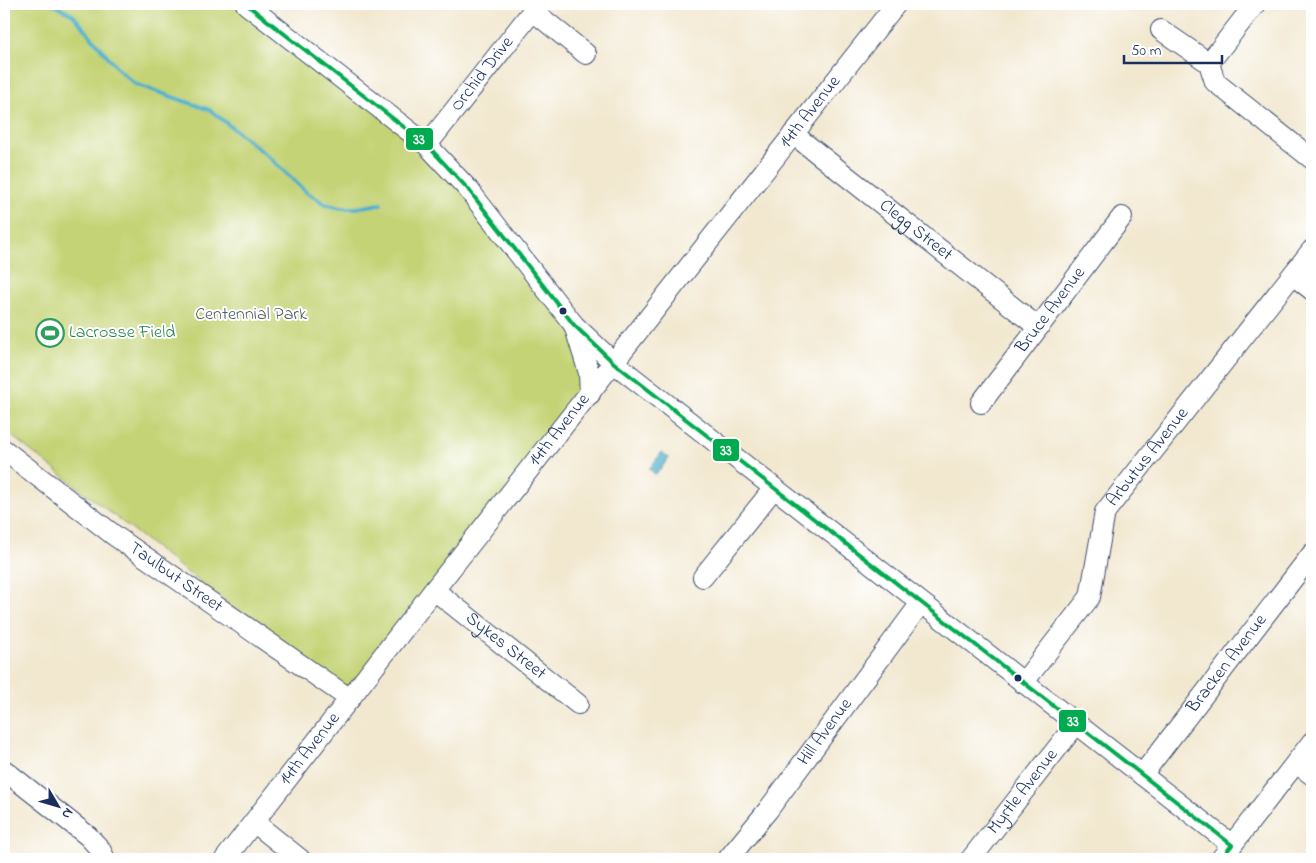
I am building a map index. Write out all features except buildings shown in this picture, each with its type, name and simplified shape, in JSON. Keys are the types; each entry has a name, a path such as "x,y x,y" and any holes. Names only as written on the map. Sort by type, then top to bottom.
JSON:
{"street":[{"path":"246,4 268,12 427,145 468,189 574,325 614,363 1142,775 1226,852 1312,742"},
{"name":"14th Avenue","path":"226,859 434,590 896,4"},
{"path":"1209,63 1256,4"},
{"path":"535,7 586,54"},
{"name":"Orchid Drive","path":"427,145 535,7"},
{"path":"1161,30 1209,63 1215,82 1312,159"},
{"name":"Clegg Street","path":"793,134 1038,327"},
{"name":"Bruce Avenue","path":"981,403 1122,217"},
{"name":"Arbutus Avenue","path":"1023,683 1090,597 1105,512 1312,250"},
{"path":"1293,275 1312,290"},
{"path":"574,325 589,373 590,394"},
{"name":"Taulbut Street","path":"4,450 115,536 350,699"},
{"path":"704,577 774,488"},
{"name":"Bracken Avenue","path":"1142,775 1312,554"},
{"name":"Sykes Street","path":"434,590 578,704"},
{"name":"Hill Avenue","path":"728,859 768,810 921,603"},
{"name":"Myrtle Avenue","path":"971,859 1076,724"},
{"path":"1296,763 1312,776"},
{"path":"4,770 88,836 100,849 105,859"},
{"path":"254,823 300,859"}],"green space":[{"name":"Centennial Park","path":"4,4 245,4 427,145 614,363 350,699 4,430"}],"water":[{"path":"662,452 669,458 656,475 649,469"}],"waterway":[{"path":"53,4 73,15 120,71 135,84 210,110 269,157 306,192 325,204 341,208 381,204"}],"transit line":[{"name":"33","path":"246,4 427,145 468,189 574,325 614,363 1232,845 1221,859"}],"place":[{"name":"Lacrosse Field","path":"50,333"}]}
